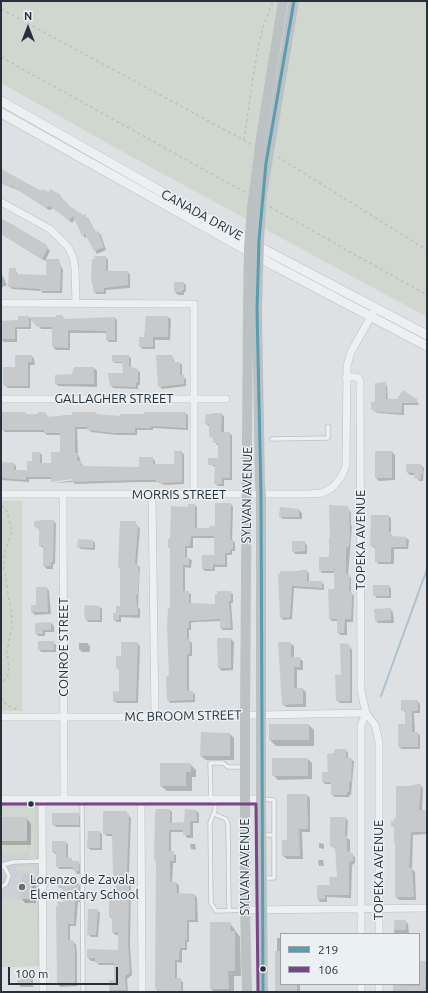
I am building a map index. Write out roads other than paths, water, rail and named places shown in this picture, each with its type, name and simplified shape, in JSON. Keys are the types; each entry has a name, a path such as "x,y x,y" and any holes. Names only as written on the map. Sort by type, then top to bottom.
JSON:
{"main road":[{"name":"SYLVAN AVENUE","path":"264,992 260,714 261,495 249,248 253,200 261,138 283,1"},
{"name":"SYLVAN AVENUE","path":"247,992 245,910 246,495 248,483 253,307 262,194 294,1"}],"street":[{"name":"CANADA DRIVE","path":"1,101 191,209 427,335"},
{"name":"CANADA DRIVE","path":"1,113 185,217 427,346"},
{"path":"1,202 50,229 68,247 73,257 75,269 76,303"},
{"path":"185,217 191,209"},
{"path":"1,303 194,304 194,495"},
{"name":"MORRIS STREET","path":"1,494 261,495 322,493 332,488 341,478 346,466 348,455 346,377 351,352 376,308"},
{"name":"TOPEKA AVENUE","path":"346,377 357,377 360,380 362,691 366,714 375,725 379,742 379,933"},
{"name":"GALLAGHER STREET","path":"1,399 226,399"},
{"name":"CONROE STREET","path":"63,494 64,799"},
{"path":"152,495 155,717"},
{"name":"MC BROOM STREET","path":"1,717 155,717 260,714 366,714"},
{"name":"TOPEKA AVENUE","path":"361,933 361,726 366,714"},
{"path":"1,799 261,799"},
{"path":"42,799 43,992"},
{"path":"141,800 142,992"},
{"path":"245,910 427,908"}],"lane":[{"path":"272,439 328,438 328,426"},
{"path":"245,767 228,767 223,763 210,763 214,814 210,823 210,903 216,911 245,910"},
{"path":"82,799 84,992"},
{"path":"261,799 274,800 274,878 262,878"},
{"path":"214,814 226,819 228,824 229,911"},
{"path":"261,835 274,835"},
{"path":"262,858 274,858"},
{"path":"1,865 14,862 43,861"},
{"path":"1,865 8,871 9,876 6,884 1,887"}],"waterway":[{"path":"381,696 427,569"}],"place":[{"name":"Lorenzo de Zavala Elementary School","path":"22,887"}]}
